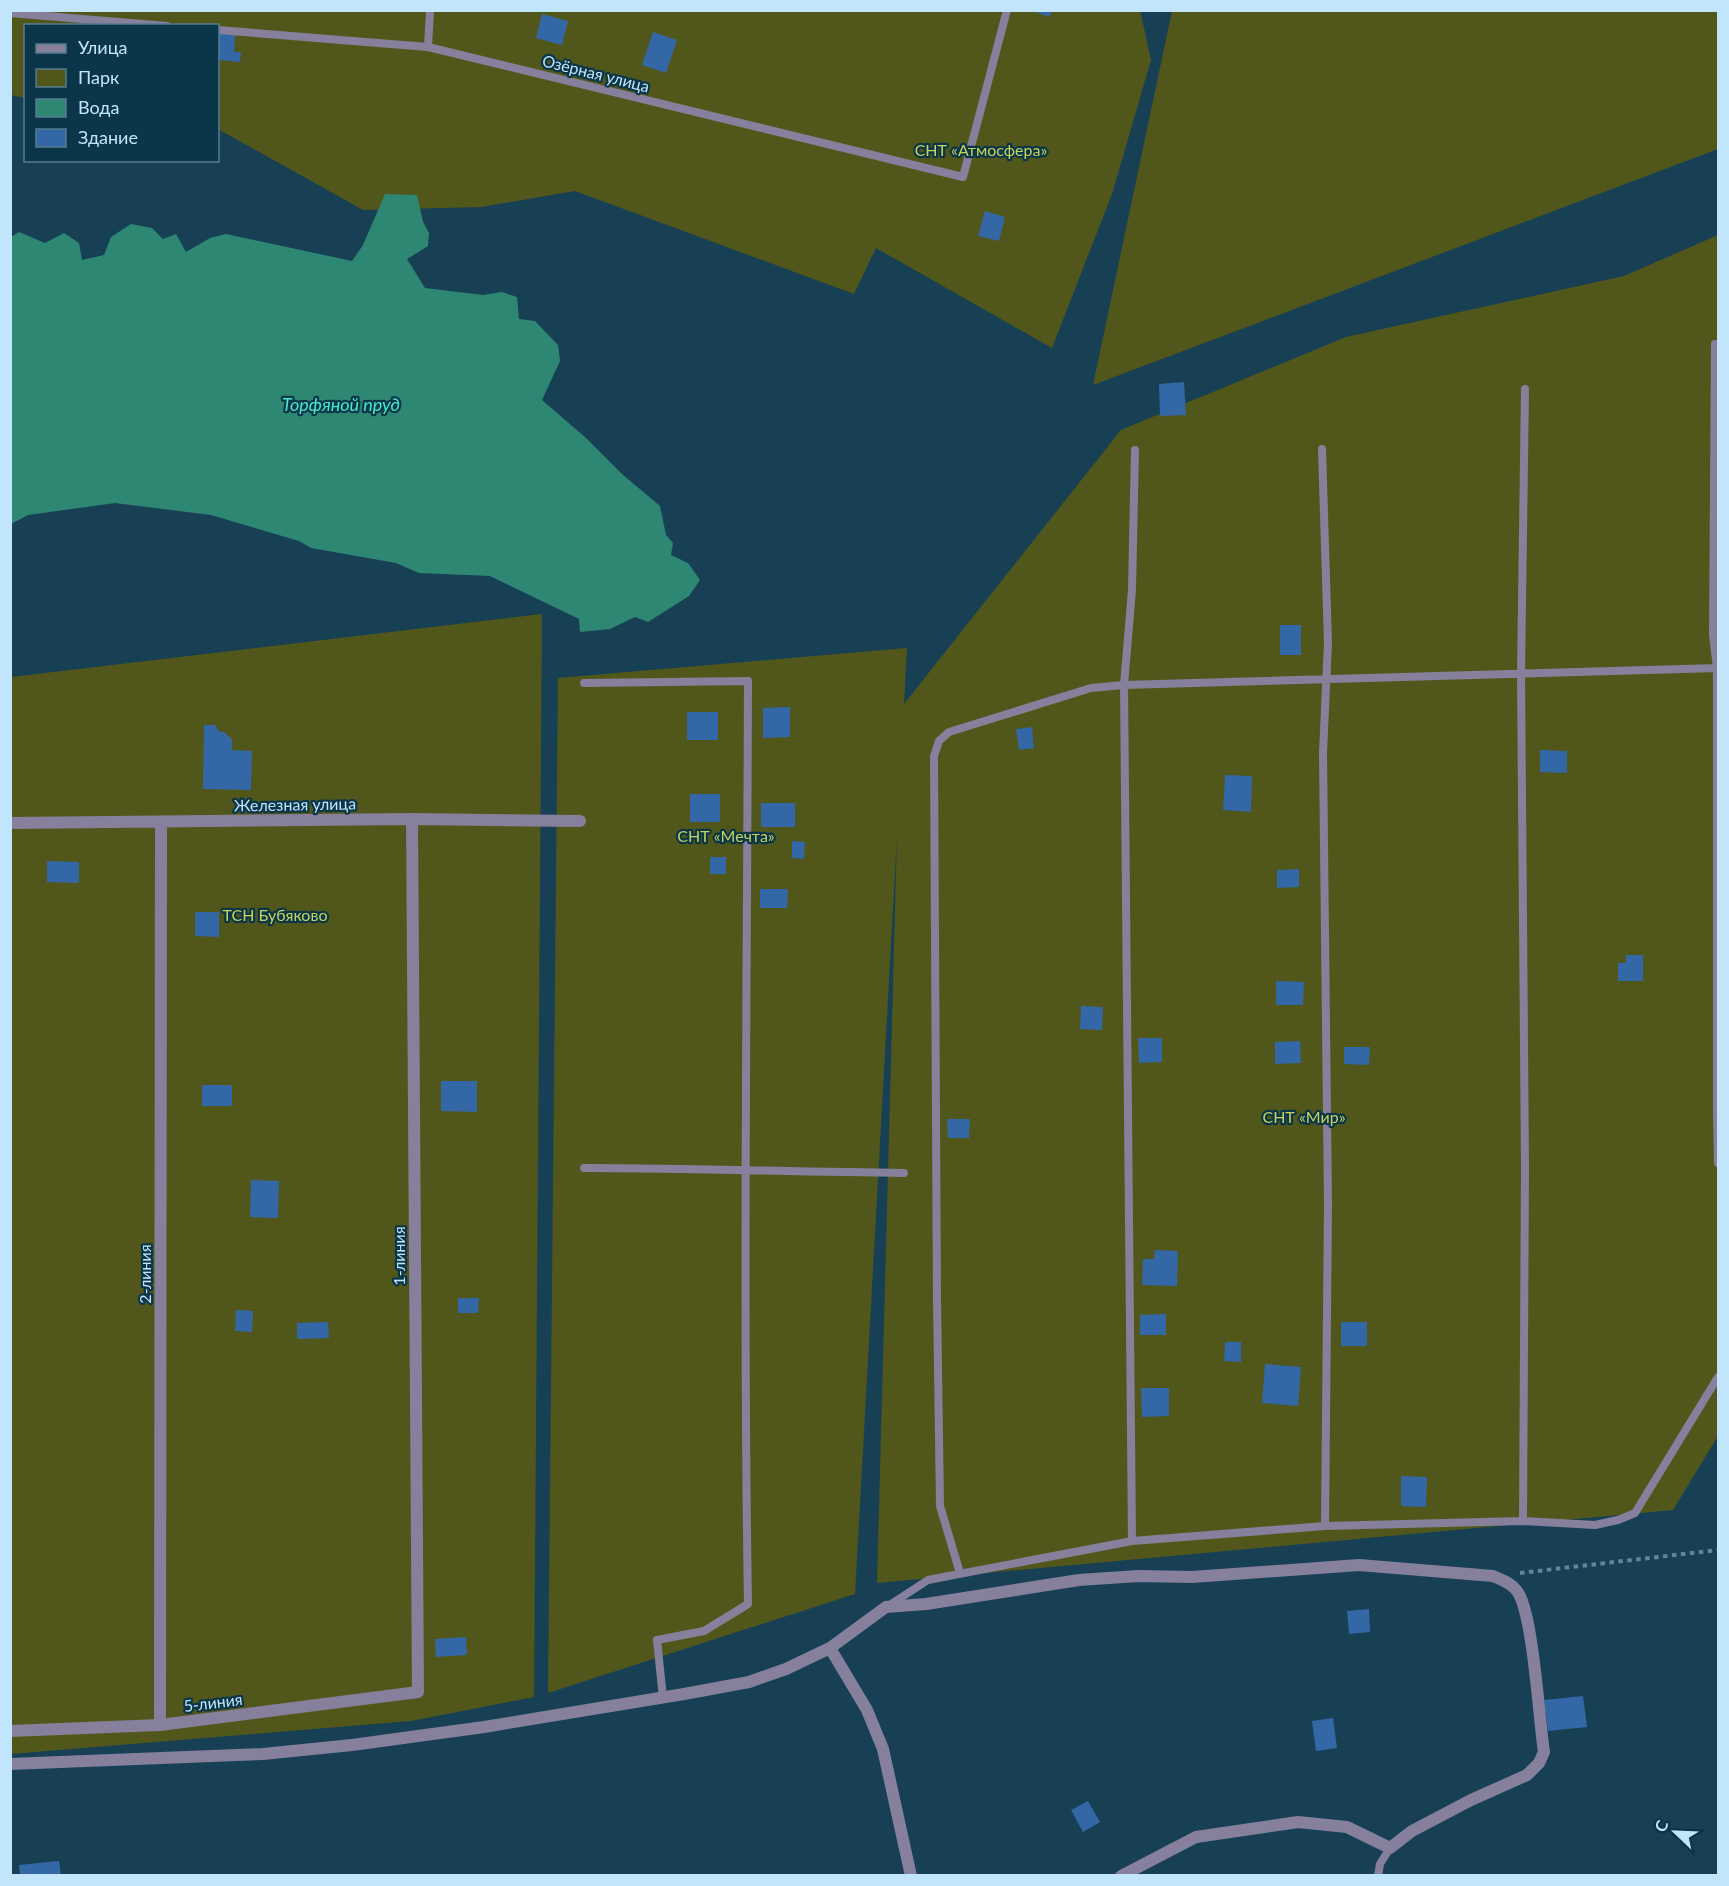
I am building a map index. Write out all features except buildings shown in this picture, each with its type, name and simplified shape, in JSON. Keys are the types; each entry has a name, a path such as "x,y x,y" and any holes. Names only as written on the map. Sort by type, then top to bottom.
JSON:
{"street":[{"name":"Железная улица","path":"10,823 412,819 580,821"},
{"name":"1-линия","path":"412,819 418,1692"},
{"name":"2-линия","path":"160,1725 161,822"},
{"path":"10,1764 263,1754 352,1745 484,1727 663,1698 749,1682 786,1669 830,1648 886,1607 926,1604 1079,1580 1138,1576 1192,1577 1359,1565 1493,1576 1509,1583 1517,1590 1523,1602 1529,1629 1544,1752 1539,1763 1527,1775 1412,1831 1390,1848 1347,1827 1298,1822 1196,1837 1121,1875"},
{"path":"830,1648 867,1710 883,1749 911,1875"},
{"name":"5-линия","path":"10,1731 160,1725 418,1692"}],"lane":[{"path":"428,47 430,10"},
{"name":"Озёрная улица","path":"219,30 428,47 963,177 1007,10"},
{"path":"10,13 143,24"},
{"path":"1715,344 1713,635 1718,668 1717,1116 1719,1163"},
{"path":"1523,1521 1525,1168 1521,675 1524,389"},
{"path":"1322,449 1328,643 1323,753 1328,1205 1325,1526"},
{"path":"1132,1541 1124,685 1132,590 1135,450"},
{"path":"960,1573 940,1506 934,756 939,741 949,732 1091,688 1124,685 1718,668"},
{"path":"584,683 748,681 744,1408 748,1605 704,1631 657,1640 663,1698"},
{"path":"584,1168 706,1168 747,1171 903,1173"},
{"path":"886,1607 928,1580 1132,1541 1325,1526 1523,1521 1595,1525 1618,1520 1635,1513 1719,1377"},
{"path":"1378,1875 1380,1864 1390,1848"}],"path":[{"path":"1493,1576 1719,1550"}],"green space":[{"name":"СНТ «Атмосфера»","path":"1140,10 1151,60 1112,194 1052,348 876,248 854,294 575,191 481,207 363,210 219,130 219,24 24,24 24,98 11,95 10,11"},
{"path":"1172,11 1718,11 1718,149 1093,385"},
{"name":"СНТ «Мир»","path":"1718,235 1718,1436 1673,1510 877,1583 897,836 855,1594 548,1693 558,678 907,648 904,704 1121,430 1346,337 1624,276"},
{"name":"ТСН Бубяково","path":"542,614 534,1697 411,1721 11,1754 11,677"}],"water":[{"name":"Торфяной пруд","path":"385,194 417,195 423,222 429,233 428,246 407,259 425,288 483,295 502,292 517,297 519,319 535,321 558,345 560,361 542,400 660,506 666,535 673,543 671,555 688,563 700,580 689,596 648,622 635,617 610,629 580,632 579,619 490,576 419,573 396,563 311,548 299,541 211,515 115,503 28,515 11,524 11,237 19,232 45,243 64,233 79,243 82,260 104,255 111,237 131,224 152,228 163,239 176,234 186,252 210,238 226,234 352,261 363,245"}],"park label":[{"name":"СНТ «Мечта»","path":"726,835"}]}
